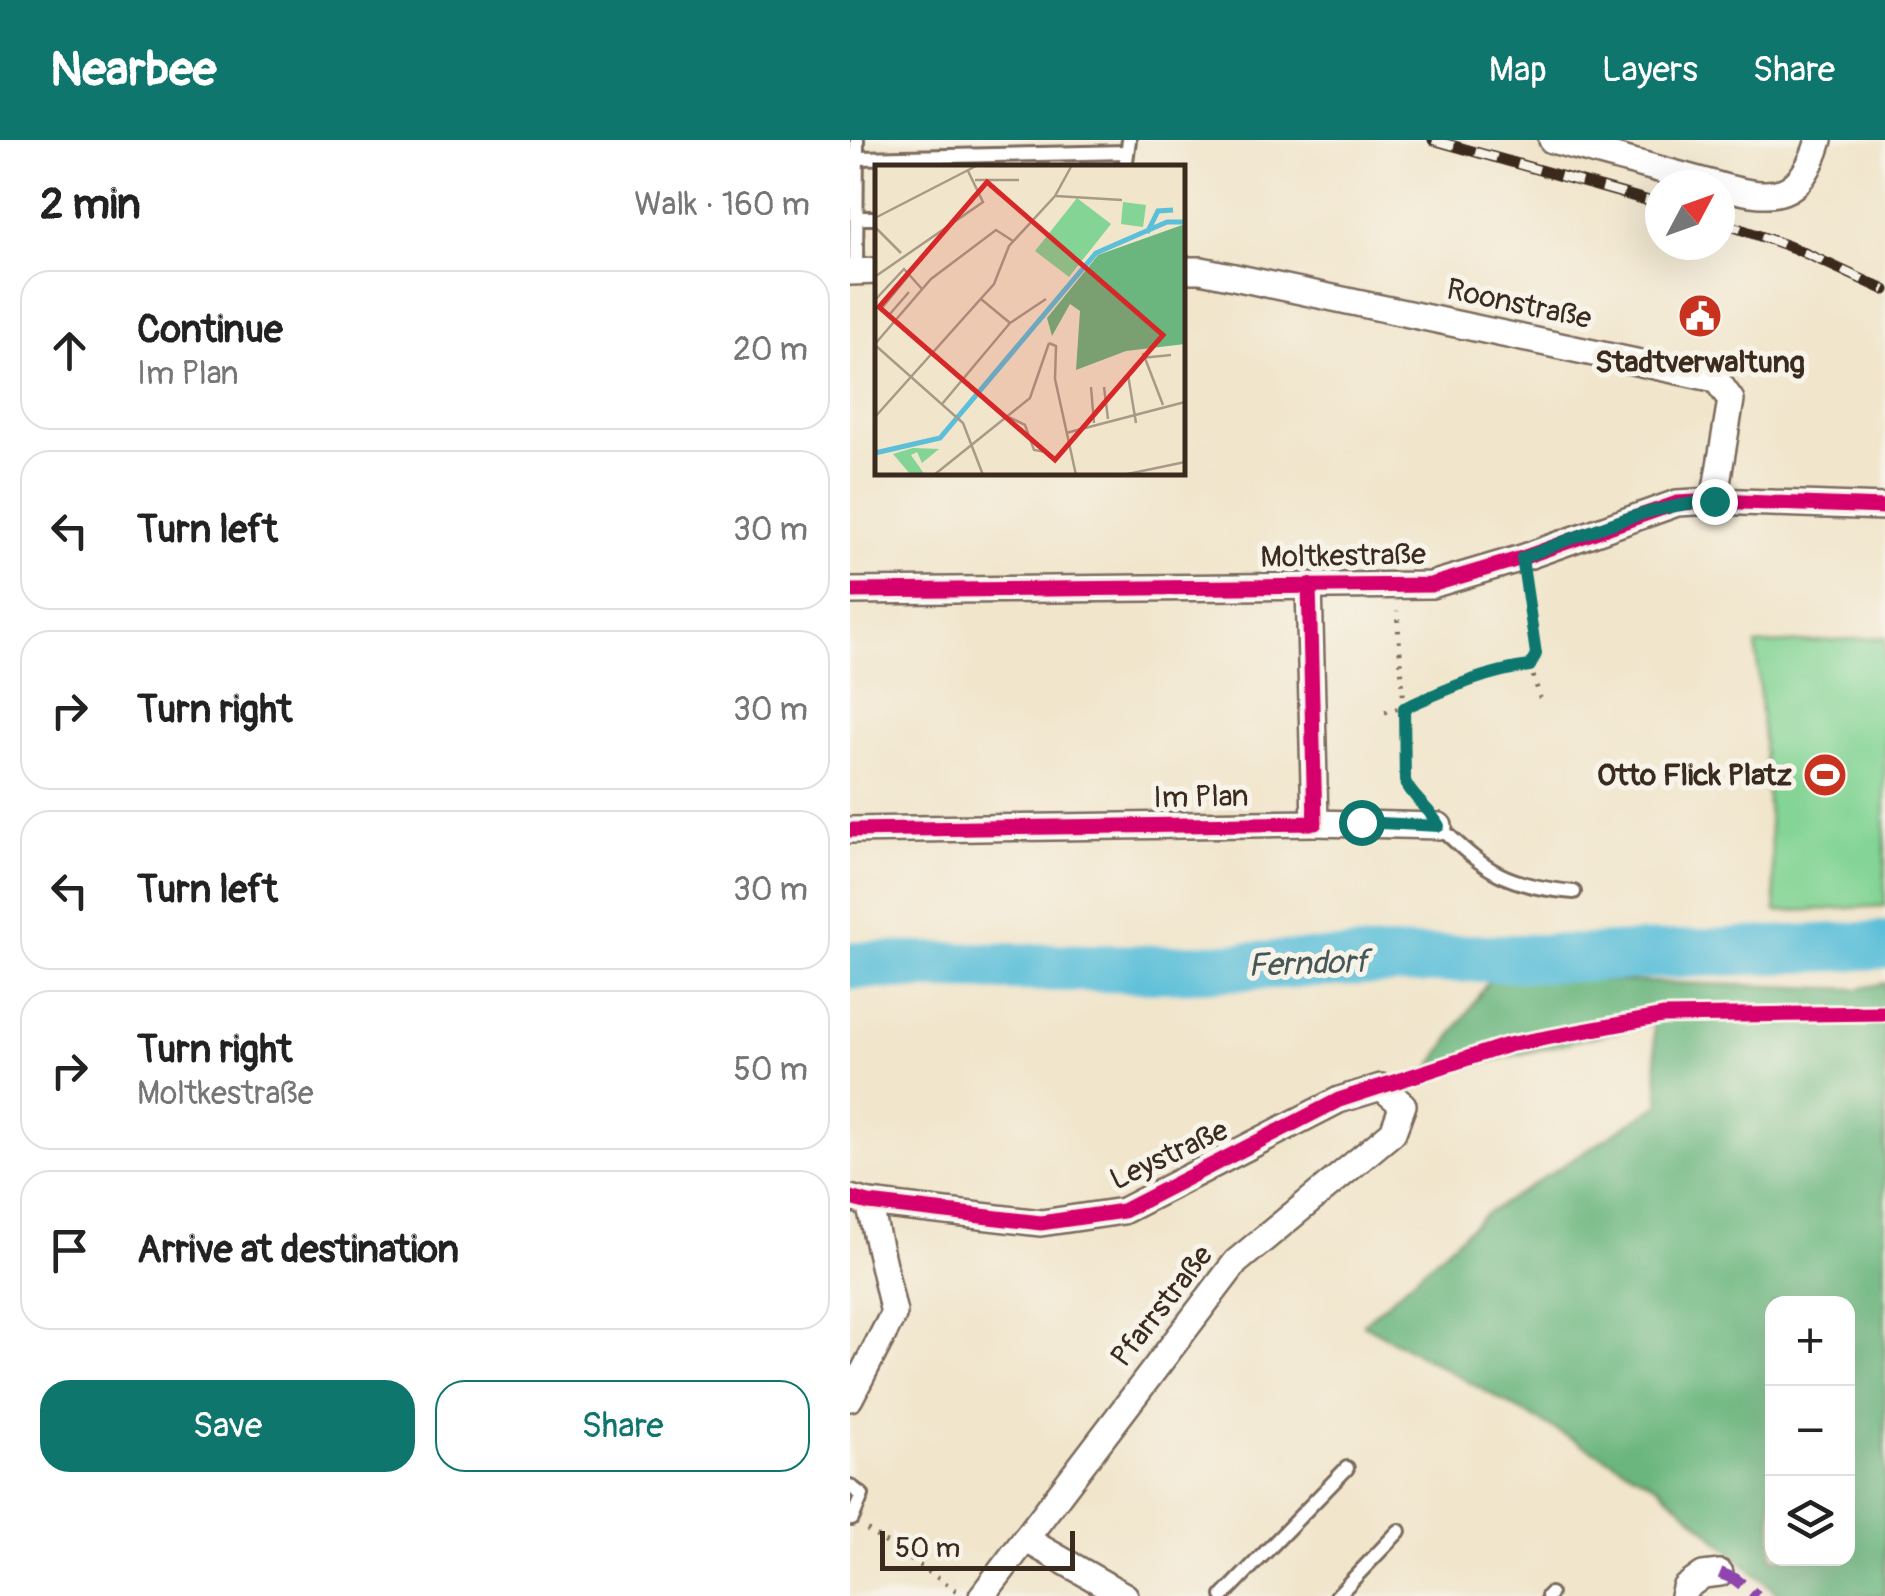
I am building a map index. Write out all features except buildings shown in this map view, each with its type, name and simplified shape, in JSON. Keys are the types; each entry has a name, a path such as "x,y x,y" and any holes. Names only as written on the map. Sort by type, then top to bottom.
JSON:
{"street":[{"path":"1552,140 1660,170"},
{"path":"1735,189 1774,196 1796,186 1811,167 1819,140"},
{"name":"Roonstraße","path":"1185,270 1201,270 1716,380 1731,400 1714,501"},
{"name":"Moltkestraße","path":"850,591 1430,585 1522,558 1677,503 1885,506"},
{"path":"1309,585 1314,823"},
{"name":"Im Plan","path":"850,830 1314,823 1439,826"},
{"name":"Leystraße","path":"859,1200 1040,1222 1123,1211 1339,1100 1381,1087"},
{"name":"Pfarrstraße","path":"982,1596 1236,1262 1393,1132 1403,1105 1381,1087"},
{"path":"850,1398 894,1313 859,1200"},
{"path":"1024,1539 1125,1596"},
{"path":"1688,1593 1702,1576 1720,1573"}],"lane":[{"path":"857,140 861,272"},
{"path":"858,158 1128,146"},
{"path":"858,218 875,218"},
{"path":"1439,826 1476,862 1528,888 1574,892"},
{"path":"1223,1596 1347,1468"},
{"path":"850,1486 862,1495 852,1519"},
{"path":"1337,1596 1398,1530"}],"path":[{"path":"1522,558 1536,654 1530,666 1540,698"},
{"path":"1395,586 1405,781 1408,790 1431,810 1439,826"},
{"path":"1384,712 1404,708 1461,684 1530,666"},
{"path":"852,1519 964,1596"}],"green space":[{"name":"Otto Flick Platz","path":"1885,637 1885,906 1776,912 1756,645"},
{"path":"1491,977 1858,989 1885,983 1885,1596 1780,1596 1658,1486 1363,1324 1483,1216 1660,1104 1653,1023 1425,1076"}],"waterway":[{"name":"Ferndorf","path":"850,965 1169,969 1591,958 1885,945"}],"railway":[{"path":"1433,140 1645,200"},
{"path":"1735,227 1794,248 1885,290"}],"marked path":[{"path":"1720,1573 1757,1596"}],"cycle path":[{"path":"850,591 1431,585 1522,558 1677,503 1885,507"},
{"path":"850,830 1315,823 1309,585"},
{"path":"850,1198 1041,1223 1123,1211 1339,1100 1508,1045 1663,1016 1885,1013"}],"place":[{"name":"Stadtverwaltung","path":"1700,316"},
{"name":"Otto Flick Platz","path":"1825,775"}],"route":[{"path":"1361,822 1439,826 1431,810 1408,790 1405,781 1404,708 1461,684 1530,666 1536,654 1522,558 1639,514 1677,503 1714,501"}]}
